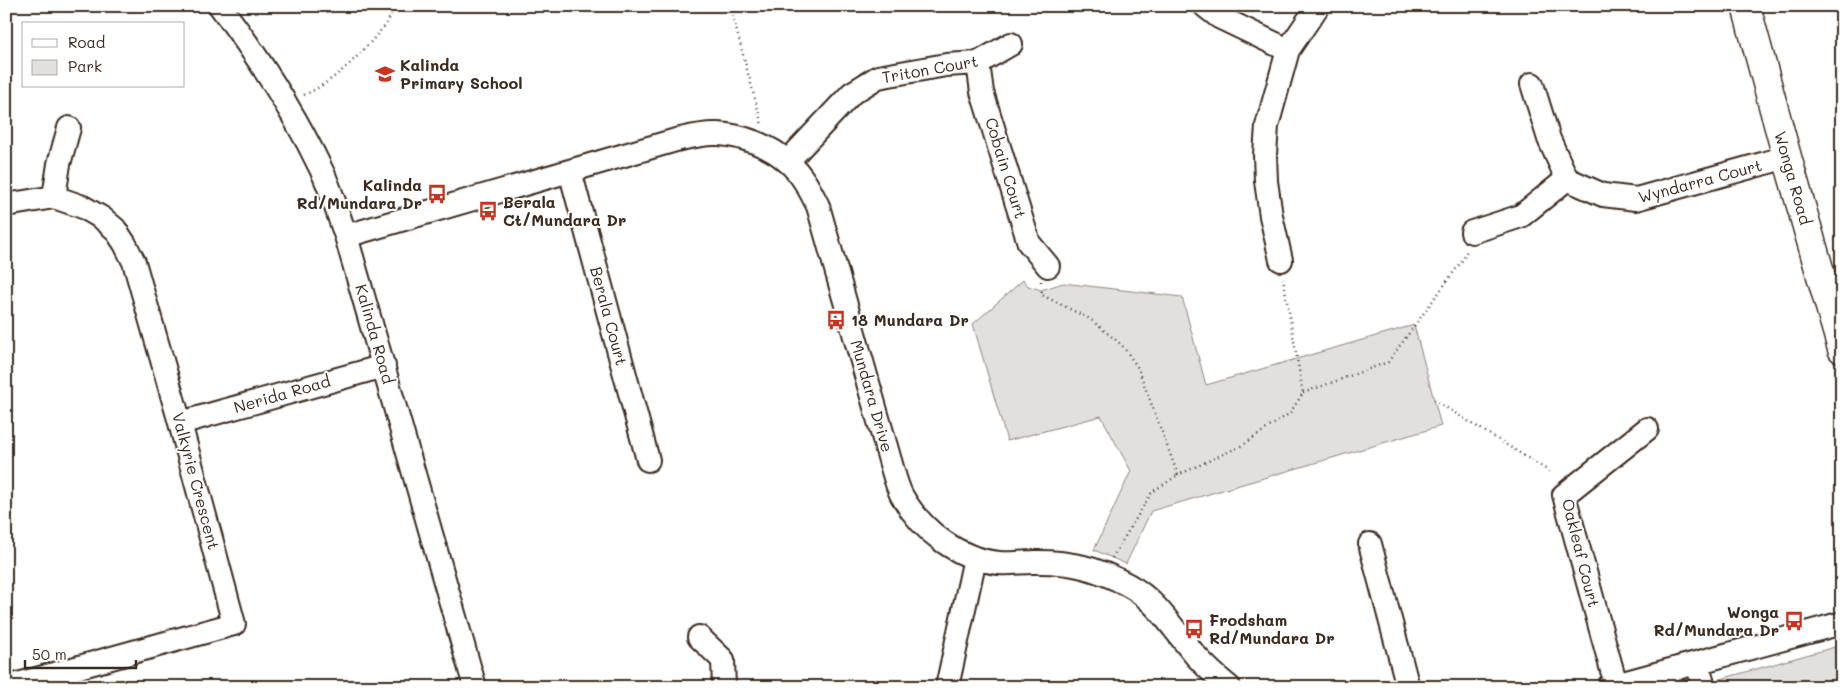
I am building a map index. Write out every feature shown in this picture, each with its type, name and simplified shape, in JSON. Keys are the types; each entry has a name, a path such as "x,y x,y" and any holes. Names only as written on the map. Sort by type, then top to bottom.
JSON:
{"main road":[{"name":"Wonga Road","path":"1746,6 1842,349"}],"street":[{"name":"Kalinda Road","path":"220,6 252,49 287,104 323,173 346,236 475,687"},
{"path":"1205,6 1219,17 1288,50"},
{"path":"1280,260 1271,216 1265,154 1267,126 1288,50 1318,6"},
{"name":"Triton Court","path":"788,161 852,93 878,77 946,65 978,64 1011,44"},
{"name":"Cobain Court","path":"978,64 982,92 1029,243 1048,266"},
{"path":"1472,232 1521,216 1567,179 1548,139 1532,84"},
{"path":"54,197 59,164 69,128"},
{"name":"Mundara Drive","path":"346,236 676,140 718,134 746,140 768,148 788,161 808,185 818,206 891,464 902,495 917,517 934,535 953,548 974,558 999,563 1065,563 1104,572 1130,586 1160,610 1197,657 1229,687"},
{"name":"Wyndarra Court","path":"1567,179 1603,195 1636,199 1787,157"},
{"name":"Berala Court","path":"570,171 648,460"},
{"name":"Valkyrie Crescent","path":"6,205 54,197 83,207 102,218 115,229 125,244 134,262 234,624 6,687"},
{"name":"Nerida Road","path":"180,423 384,366"},
{"name":"Oakleaf Court","path":"1612,686 1564,494 1647,429"},
{"path":"1370,544 1408,687"},
{"path":"947,687 974,558"},
{"path":"1612,686 1842,623"},
{"path":"699,637 723,660 724,687"},
{"path":"1698,663 1704,687"}],"path":[{"path":"304,94 325,84 364,50 389,20 392,6"},
{"path":"730,6 762,126"},
{"path":"1104,572 1152,492 1178,474 1243,445 1290,413 1303,393 1388,362 1464,258 1472,232"},
{"path":"1280,260 1303,393"},
{"path":"1048,266 1041,282 1042,296 1090,319 1105,330 1122,345 1138,368 1178,474"},
{"path":"1434,400 1552,473"}],"green space":[{"path":"1023,280 1028,286 1041,290 1063,283 1182,297 1206,385 1414,325 1441,426 1151,511 1126,564 1094,550 1131,471 1101,416 1007,441 973,324"},
{"path":"1842,645 1842,687 1719,687 1717,680"}],"place":[{"name":"Kalinda Primary School","path":"385,74"},
{"name":"Kalinda Rd/Mundara Dr","path":"437,194"},
{"name":"Berala Ct/Mundara Dr","path":"488,211"},
{"name":"18 Mundara Dr","path":"836,320"},
{"name":"Wonga Rd/Mundara Dr","path":"1794,621"},
{"name":"Frodsham Rd/Mundara Dr","path":"1194,629"}]}
